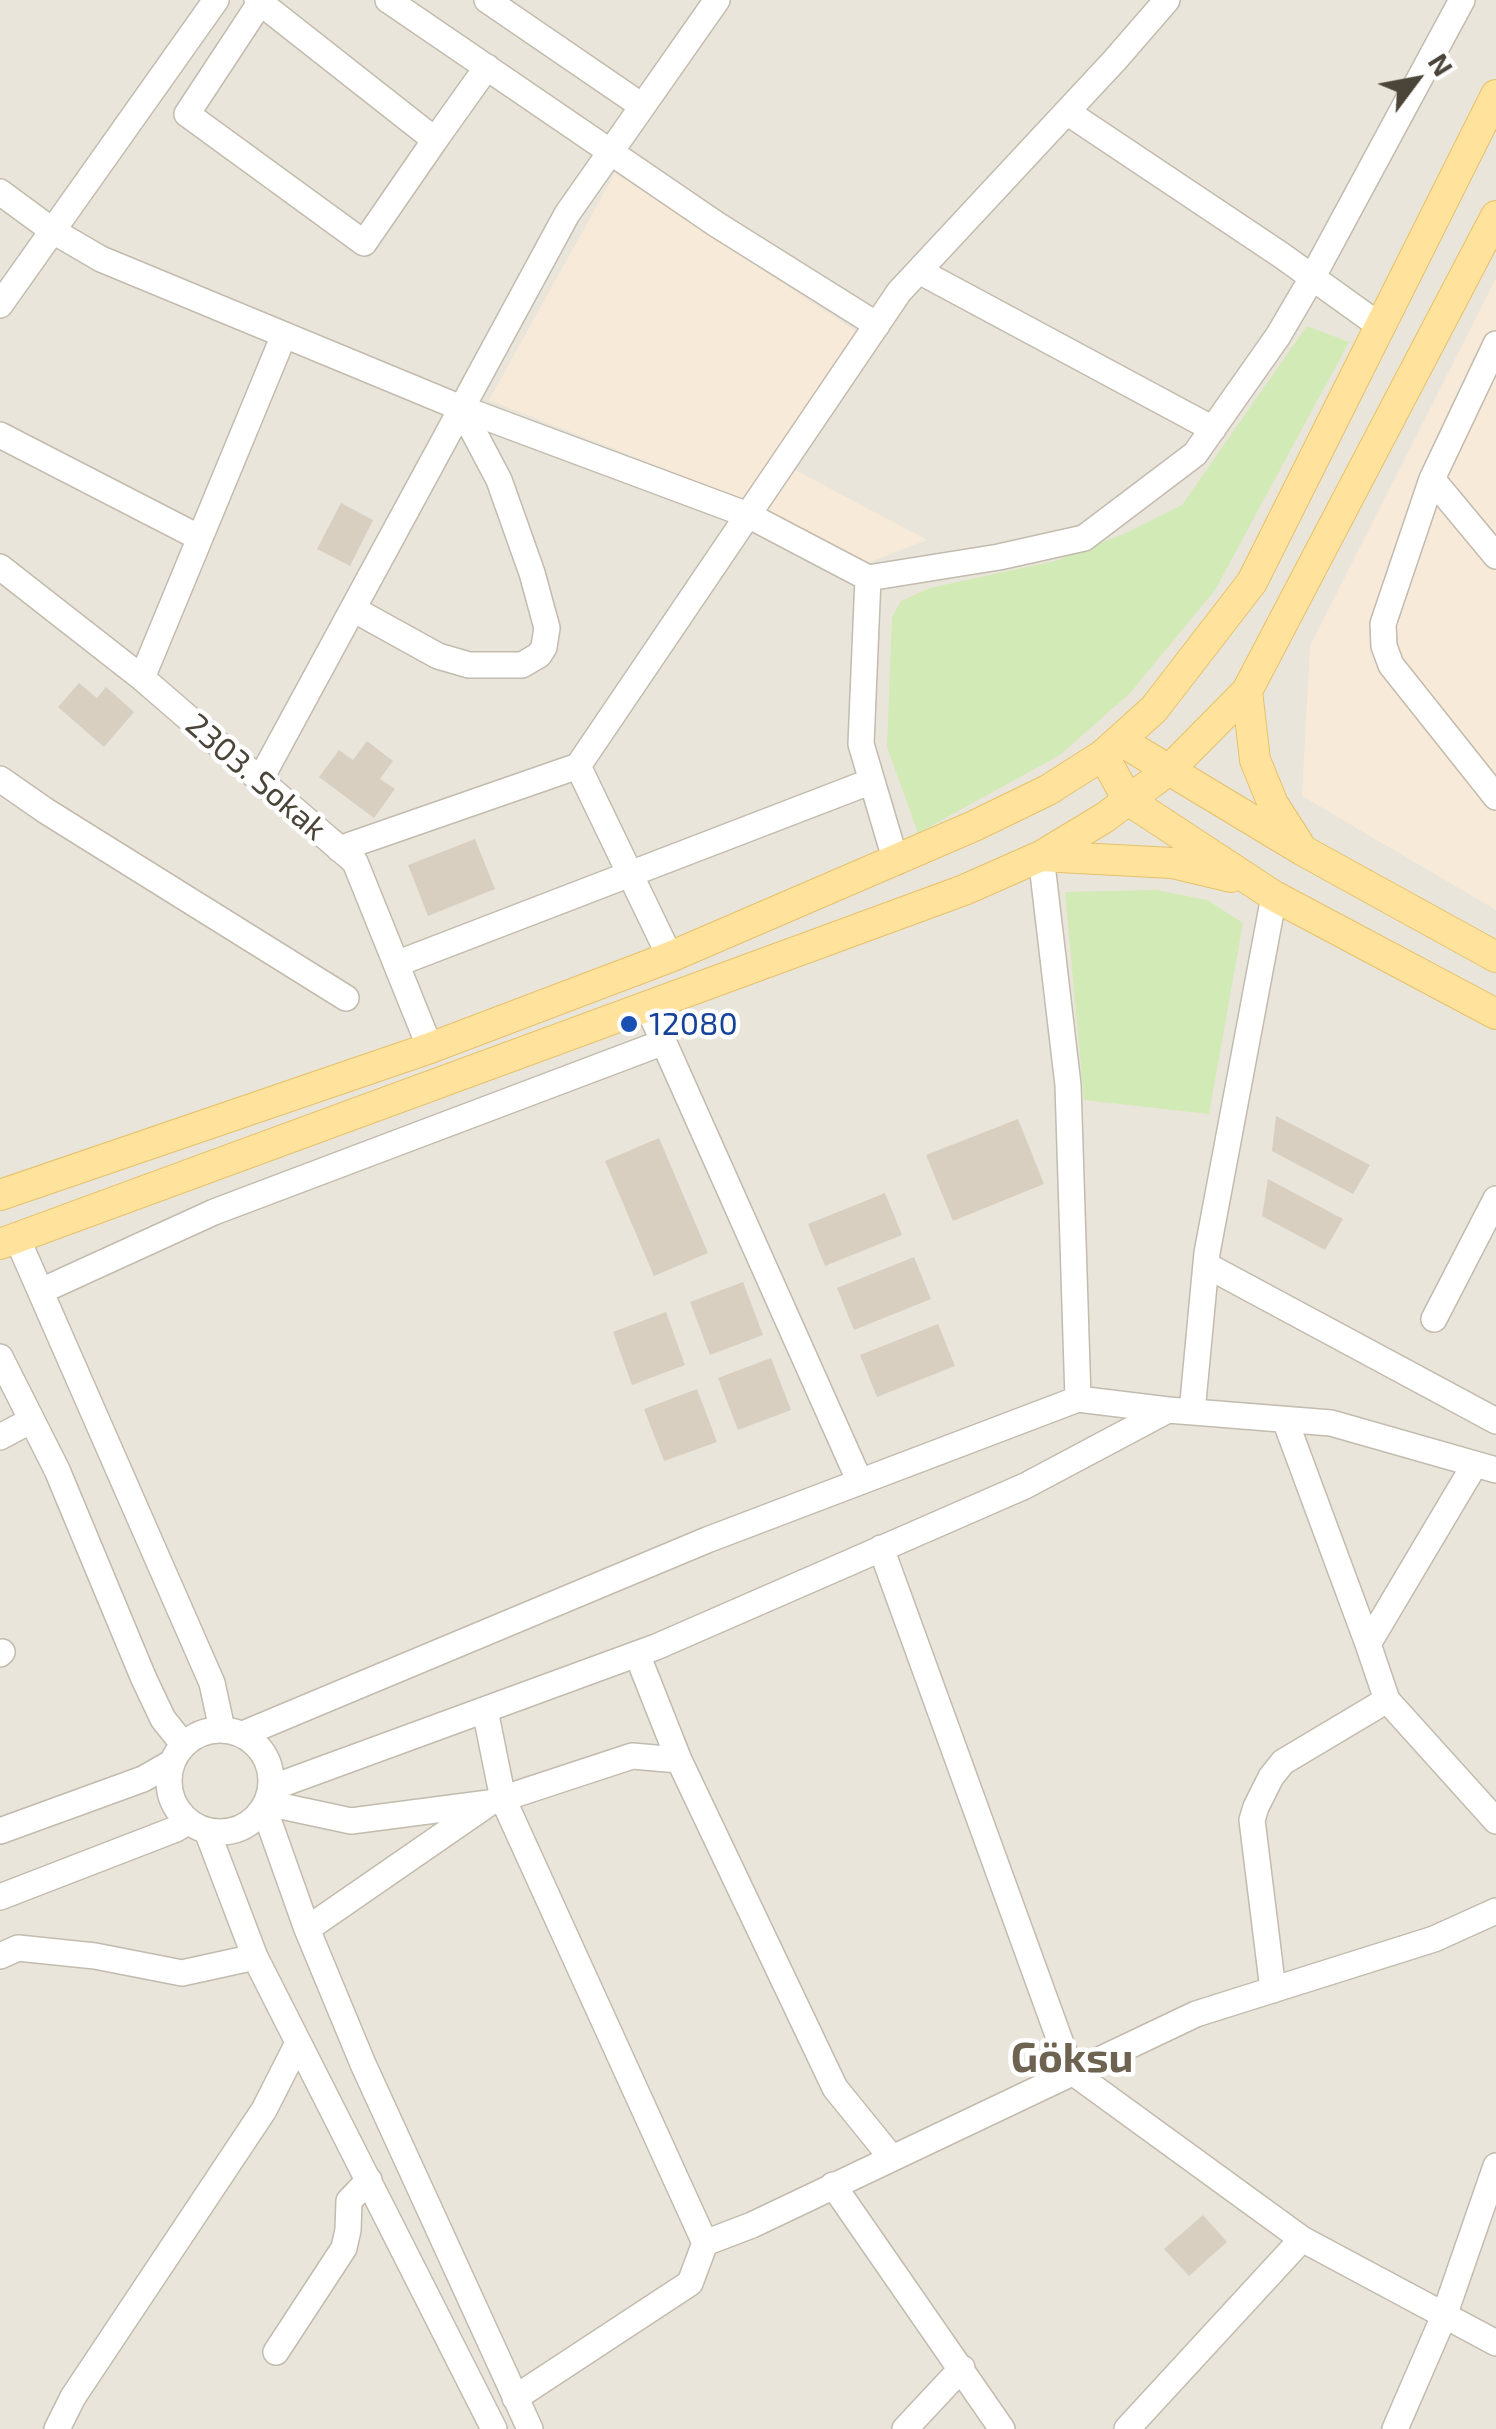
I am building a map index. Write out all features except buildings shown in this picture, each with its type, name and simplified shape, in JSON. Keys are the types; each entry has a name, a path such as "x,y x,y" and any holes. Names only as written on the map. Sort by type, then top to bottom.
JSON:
{"main road":[{"path":"0,1194 430,1048 670,957 896,862 1048,790 1112,748 1154,710 1252,582 1496,95"},
{"path":"8,1241 964,890 1041,856 1104,818 1169,770 1247,691 1496,216"},
{"path":"1247,691 1256,760 1273,804 1302,850"},
{"path":"1112,748 1169,770 1302,850 1496,957"},
{"path":"1112,748 1128,800 1263,889 1496,1014"},
{"path":"1041,856 1172,863 1263,889"}],"street":[{"path":"0,305 216,0"},
{"path":"388,0 716,224 877,325"},
{"path":"487,0 642,106"},
{"path":"260,780 566,214 717,0"},
{"path":"339,849 578,766 899,292 1167,0"},
{"path":"0,192 52,231 102,259 462,408 748,515 868,578 998,557 1084,538 1195,454 1278,336 1462,0"},
{"path":"434,140 259,2 187,114 364,243 487,68"},
{"path":"1067,112 1380,326"},
{"path":"919,271 1213,429"},
{"path":"142,678 284,334"},
{"path":"1496,344 1432,479 1383,624 1384,646 1392,664 1496,797"},
{"path":"353,609 438,656 469,665 522,665 539,655 544,647 547,628 532,574 499,480 462,408"},
{"path":"0,435 200,538"},
{"path":"1432,479 1496,556"},
{"name":"2303. Sokak","path":"1,571 142,678 355,862 430,1048"},
{"path":"868,578 862,744 896,862"},
{"path":"578,766 670,957"},
{"path":"0,779 46,812 346,998"},
{"path":"396,964 872,782"},
{"path":"1041,856 1068,1085 1078,1398"},
{"path":"1180,1411 1263,889"},
{"path":"648,1007 860,1482"},
{"path":"41,1291 214,1212 664,1042"},
{"path":"1434,1320 1496,1199"},
{"path":"8,1241 41,1291 232,1732 259,1748 270,1766 267,1800 306,1928 363,2064 530,2429"},
{"path":"1206,1265 1496,1421"},
{"path":"0,1357 58,1470 177,1754 168,1784 174,1805 198,1826 255,1957 494,2429"},
{"path":"0,1831 143,1780 201,1733 232,1732 707,1540 1078,1398 1331,1424 1485,1467 1368,1644"},
{"path":"0,1897 176,1830 198,1826 229,1832 249,1824 267,1800 485,1710 638,1654 1025,1486 1180,1411"},
{"path":"1285,1420 1387,1700 1496,1822"},
{"path":"0,1437 30,1421"},
{"path":"881,1548 1072,2071 1302,2239 1496,2343"},
{"path":"638,1654 679,1760 835,2088 890,2157"},
{"path":"1273,1990 1252,1820 1256,1806 1283,1762 1387,1700"},
{"path":"485,1710 496,1801 705,2243 690,2283 515,2398"},
{"path":"267,1800 351,1821 496,1801 632,1756 679,1760"},
{"path":"306,1928 496,1801"},
{"path":"705,2243 752,2225 1196,2014 1434,1939 1495,1914"},
{"path":"0,1956 18,1948 95,1956 182,1972 255,1957"},
{"path":"57,2429 73,2397 264,2110 298,2043"},
{"path":"1396,2429 1444,2316 1496,2166"},
{"path":"276,2352 344,2248 349,2201 368,2180"},
{"path":"833,2185 1002,2429"},
{"path":"1127,2429 1302,2239"},
{"path":"905,2429 962,2368"}],"shaded area":[{"path":"0,0 1496,0 1496,2429 0,2429"},
{"path":"615,173 857,332 771,457 927,540 867,563 740,498 489,400"},
{"path":"1496,278 1496,910 1302,796 1310,646"}],"green space":[{"path":"1307,326 1349,342 1215,590 1130,693 1060,755 918,833 887,747 892,617 901,601 930,588 1055,561 1126,533 1182,505"},
{"path":"1156,890 1207,900 1243,923 1209,1114 1084,1100 1065,892"}],"place":[{"name":"12080","path":"629,1024"}],"district":[{"name":"Göksu","path":"1072,2058"}]}
